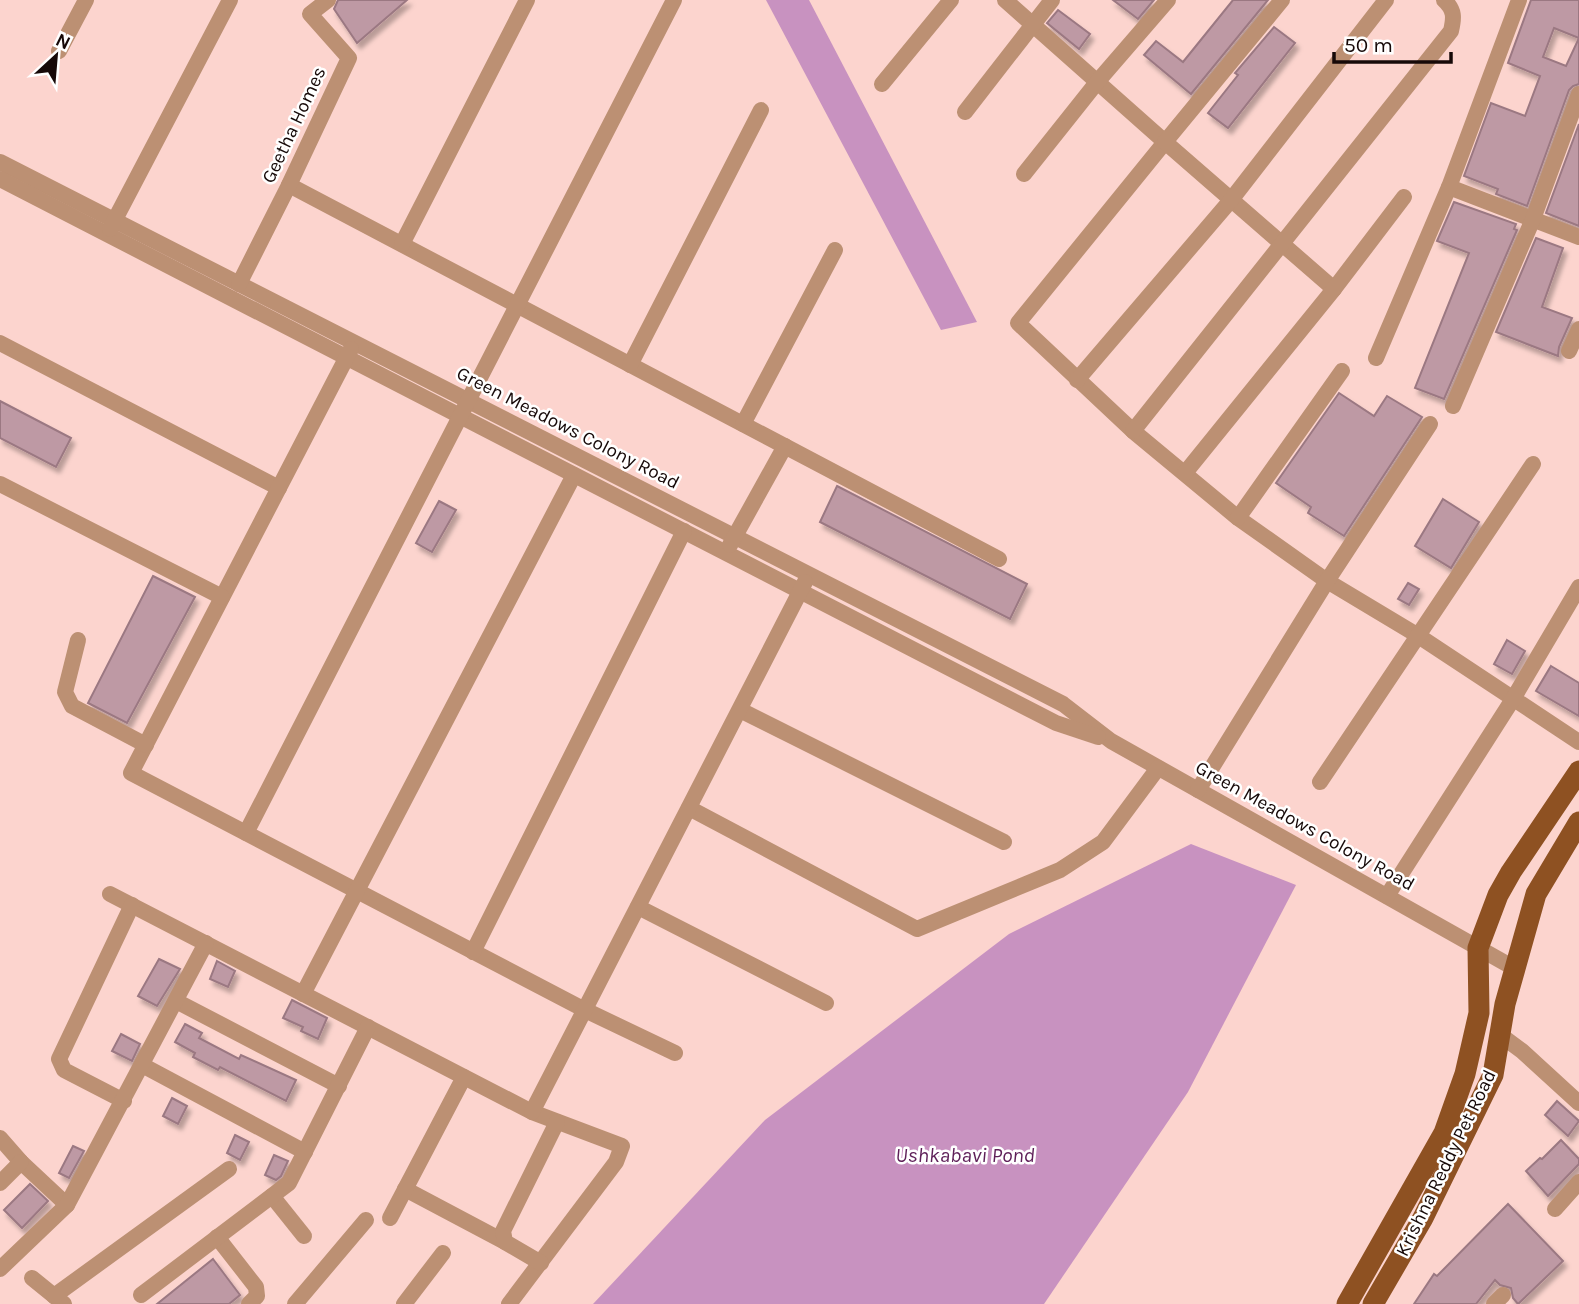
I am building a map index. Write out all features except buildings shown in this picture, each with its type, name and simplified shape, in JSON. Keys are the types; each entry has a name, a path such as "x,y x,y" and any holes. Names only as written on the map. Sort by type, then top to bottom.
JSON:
{"main road":[{"name":"Krishna Reddy Pet Road","path":"1347,1304 1444,1133 1465,1074 1479,1013 1478,948 1498,895 1579,771"},
{"name":"Krishna Reddy Pet Road","path":"1373,1304 1423,1218 1493,1075 1514,968 1536,894 1579,822"},
{"path":"1511,872 1540,887"}],"street":[{"path":"59,51 86,0"},
{"path":"111,227 230,0"},
{"name":"Geetha Homes","path":"239,284 349,58 310,14 328,0"},
{"path":"402,244 527,0"},
{"path":"246,833 674,0"},
{"path":"882,84 951,0"},
{"path":"1005,0 1334,289"},
{"path":"965,112 1052,0"},
{"path":"1024,174 1098,81 1168,0"},
{"path":"1282,0 1018,323 1133,431 1238,518 1327,580 1417,635 1579,742"},
{"path":"1077,380 1231,201 1386,0"},
{"path":"1133,431 1451,30 1454,18 1451,8 1444,0"},
{"path":"1376,358 1449,187 1519,0"},
{"path":"1453,406 1533,219 1579,94"},
{"path":"630,365 761,110"},
{"name":"Green Meadows Colony Road","path":"0,162 346,358 1056,723 1111,741"},
{"name":"Green Meadows Colony Road","path":"0,179 239,284 1063,704 1111,741 1514,968"},
{"path":"289,185 999,559"},
{"path":"1449,187 1579,237"},
{"path":"1185,473 1334,289 1404,197"},
{"path":"743,424 835,250"},
{"path":"1569,351 1579,329"},
{"path":"354,342 131,773 585,1010 675,1053"},
{"path":"0,343 279,488"},
{"path":"1238,518 1342,371"},
{"path":"1198,790 1327,580 1430,424"},
{"path":"725,553 785,446"},
{"path":"1320,782 1533,464"},
{"path":"303,994 573,475"},
{"path":"0,484 222,597"},
{"path":"473,952 684,531"},
{"path":"532,1112 809,575"},
{"path":"1387,896 1513,699 1579,587"},
{"path":"78,640 65,692 72,706 146,745"},
{"path":"740,710 1004,842"},
{"path":"689,808 917,929 1060,870 1103,842 1158,768"},
{"path":"110,894 532,1112 622,1146 616,1162 509,1304"},
{"path":"124,1101 64,1070 59,1059 132,905"},
{"path":"638,907 825,1003"},
{"path":"0,1269 67,1205 206,943"},
{"path":"176,1001 339,1086"},
{"path":"141,1295 289,1183 368,1027"},
{"path":"1499,1034 1579,1102"},
{"path":"142,1065 305,1152"},
{"path":"390,1218 464,1077"},
{"path":"505,1242 503,1231 557,1122"},
{"path":"0,1138 21,1162 67,1205"},
{"path":"0,1183 21,1162"},
{"path":"32,1278 59,1300 229,1169"},
{"path":"1555,1209 1579,1182"},
{"path":"405,1189 541,1263"},
{"path":"272,1196 304,1236"},
{"path":"295,1304 366,1220"},
{"path":"218,1237 256,1287 257,1296 249,1304"},
{"path":"404,1304 443,1253"}],"water":[{"path":"766,0 809,0 977,322 941,330"},
{"name":"Ushkabavi Pond","path":"1191,844 1296,885 1188,1092 1044,1304 593,1304 765,1120 1009,934"}]}
